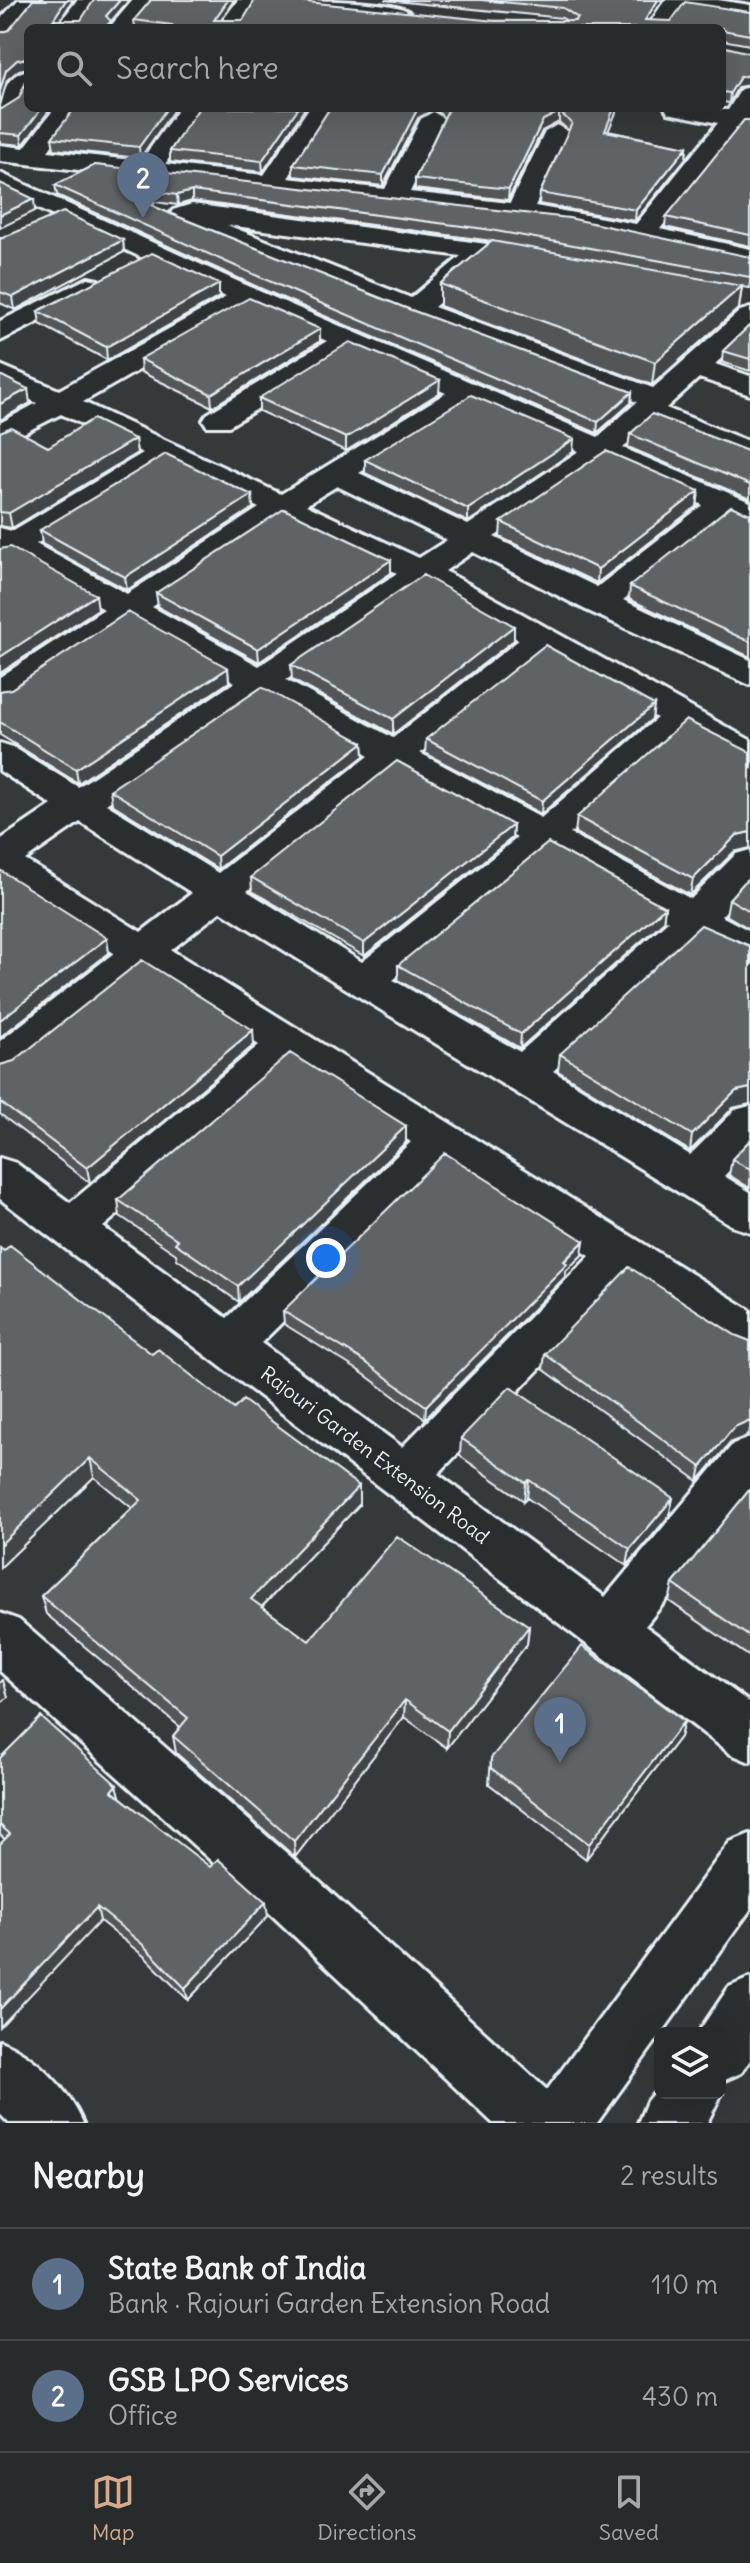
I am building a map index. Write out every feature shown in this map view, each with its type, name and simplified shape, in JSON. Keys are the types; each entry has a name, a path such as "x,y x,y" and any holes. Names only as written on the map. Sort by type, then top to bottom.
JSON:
{"street":[{"path":"0,33 30,0"},
{"path":"71,24 89,0"},
{"path":"124,24 145,0"},
{"path":"232,24 249,0"},
{"path":"288,0 360,3 417,13"},
{"path":"647,24 659,0"},
{"path":"661,24 676,0 750,12"},
{"path":"339,24 360,3"},
{"path":"0,111 24,82"},
{"path":"642,234 743,119 750,94"},
{"path":"30,157 65,112"},
{"path":"148,170 188,112"},
{"path":"271,184 318,112"},
{"path":"701,112 743,119"},
{"path":"394,198 433,119"},
{"path":"519,212 557,132"},
{"path":"0,153 569,218 750,257"},
{"path":"0,181 51,217 152,252 738,508"},
{"path":"414,309 497,253 192,212 182,216 652,405 750,453"},
{"path":"0,332 152,252"},
{"path":"0,436 248,296"},
{"path":"750,317 604,448 0,860 139,951 443,1138 750,1334"},
{"path":"218,420 349,340"},
{"path":"694,367 750,386"},
{"path":"0,374 422,572 750,755"},
{"path":"0,693 283,506 470,391"},
{"path":"4,545 166,452"},
{"path":"335,473 598,603 745,664"},
{"path":"598,603 738,508"},
{"path":"4,545 127,608 750,949"},
{"path":"0,1063 139,951 396,756 544,638"},
{"path":"364,982 544,836 682,715"},
{"path":"0,755 364,982 523,1073 750,1214"},
{"path":"523,1073 695,919 750,863"},
{"path":"85,1216 289,1044"},
{"path":"693,1179 750,1122"},
{"path":"245,1329 443,1138"},
{"name":"Rajouri Garden Extension Road","path":"0,1153 750,1700"},
{"name":"Rajouri Garden Extension Road","path":"0,1175 750,1736"},
{"path":"420,1460 623,1252"},
{"path":"626,1609 750,1459"},
{"path":"0,1637 295,1898 538,2123"},
{"path":"560,2123 750,1862"},
{"path":"726,2043 750,2008"},
{"path":"0,2071 52,2123"},
{"path":"669,2123 687,2099"}],"building":[{"path":"33,0 66,0 53,20 81,20 94,0 120,0 106,16 111,21 108,24 24,24 24,59 17,60 6,70 0,91 0,33 9,30"},
{"path":"151,0 228,0 214,20 243,20 255,0 287,0 495,21 575,21 578,18 563,8 481,0 658,0 645,20 671,21 685,2 750,12 750,35 726,31 726,24 164,24 134,20"},
{"path":"726,47 750,53 750,75 740,77 730,93 726,92"},
{"path":"24,86 24,112 39,112 21,135 0,133 0,110 19,98"},
{"path":"72,112 164,112 139,147 52,138"},
{"path":"196,112 295,112 262,161 170,151"},
{"path":"327,112 416,112 383,175 293,165"},
{"path":"447,112 559,112 543,120 509,189 415,179"},
{"path":"559,112 612,112 605,131 687,147 636,210 540,193 572,123"},
{"path":"744,120 750,120 750,235 666,217"},
{"path":"95,165 569,218 750,257 750,277 485,229 192,191 177,195 151,191 154,193 151,205 171,214 403,307 632,392 598,422 262,278 55,185"},
{"path":"0,183 34,199 0,215"},
{"path":"63,212 123,240 13,297 0,292 0,239"},
{"path":"492,241 742,286 655,362 440,284"},
{"path":"152,253 219,284 106,347 38,311"},
{"path":"249,298 320,329 211,394 140,359"},
{"path":"750,325 750,359 723,351"},
{"path":"350,342 440,380 346,438 259,398"},
{"path":"0,375 28,389 0,404"},
{"path":"471,395 574,439 468,509 365,460"},
{"path":"652,414 750,452 750,485 630,434"},
{"path":"93,419 135,439 9,513 0,512 0,432 11,427 48,447"},
{"path":"606,451 699,491 598,569 501,522"},
{"path":"166,454 252,495 125,577 40,530"},
{"path":"731,506 750,514 750,642 630,586"},
{"path":"284,509 391,560 258,649 156,593"},
{"path":"10,547 96,595 0,657 0,549"},
{"path":"423,575 514,626 393,719 291,665"},
{"path":"128,612 228,668 76,769 0,722 0,691 11,689"},
{"path":"545,645 654,705 542,801 426,739"},
{"path":"262,687 363,743 217,856 110,790"},
{"path":"686,720 750,752 750,832 737,835 693,879 577,817"},
{"path":"397,761 513,825 364,943 251,877"},
{"path":"548,843 665,907 521,1034 398,965"},
{"path":"0,870 107,938 0,1020"},
{"path":"750,876 750,911 729,899"},
{"path":"701,925 750,946 750,1088 736,1091 692,1135 560,1054"},
{"path":"142,960 253,1030 87,1168 0,1102 0,1065 14,1061"},
{"path":"290,1053 406,1126 238,1286 175,1243 178,1240 118,1200"},
{"path":"750,1140 750,1170 732,1159"},
{"path":"445,1153 584,1241 564,1261 567,1264 426,1406 361,1359 283,1311"},
{"path":"10,1245 152,1354 158,1349 234,1409 243,1400 359,1486 251,1599 309,1641 397,1536 529,1626 448,1731 405,1700 294,1841 173,1736 188,1718 41,1596 141,1500 90,1458 0,1545 0,1248 4,1251"},
{"path":"629,1267 735,1335 750,1341 750,1420 734,1427 701,1467 545,1354"},
{"path":"510,1387 673,1498 630,1549 461,1438"},
{"path":"750,1489 750,1637 673,1584"},
{"path":"582,1646 684,1721 589,1844 491,1768 491,1758"},
{"path":"41,1717 117,1785 112,1791 210,1867 218,1859 266,1902 185,1988 142,1944 97,1907 0,2009 0,1844 10,1834 0,1825 0,1758"}],"place":[{"name":"GSB LPO Services","path":"143,218"},
{"name":"State Bank of India","path":"560,1763"}]}
